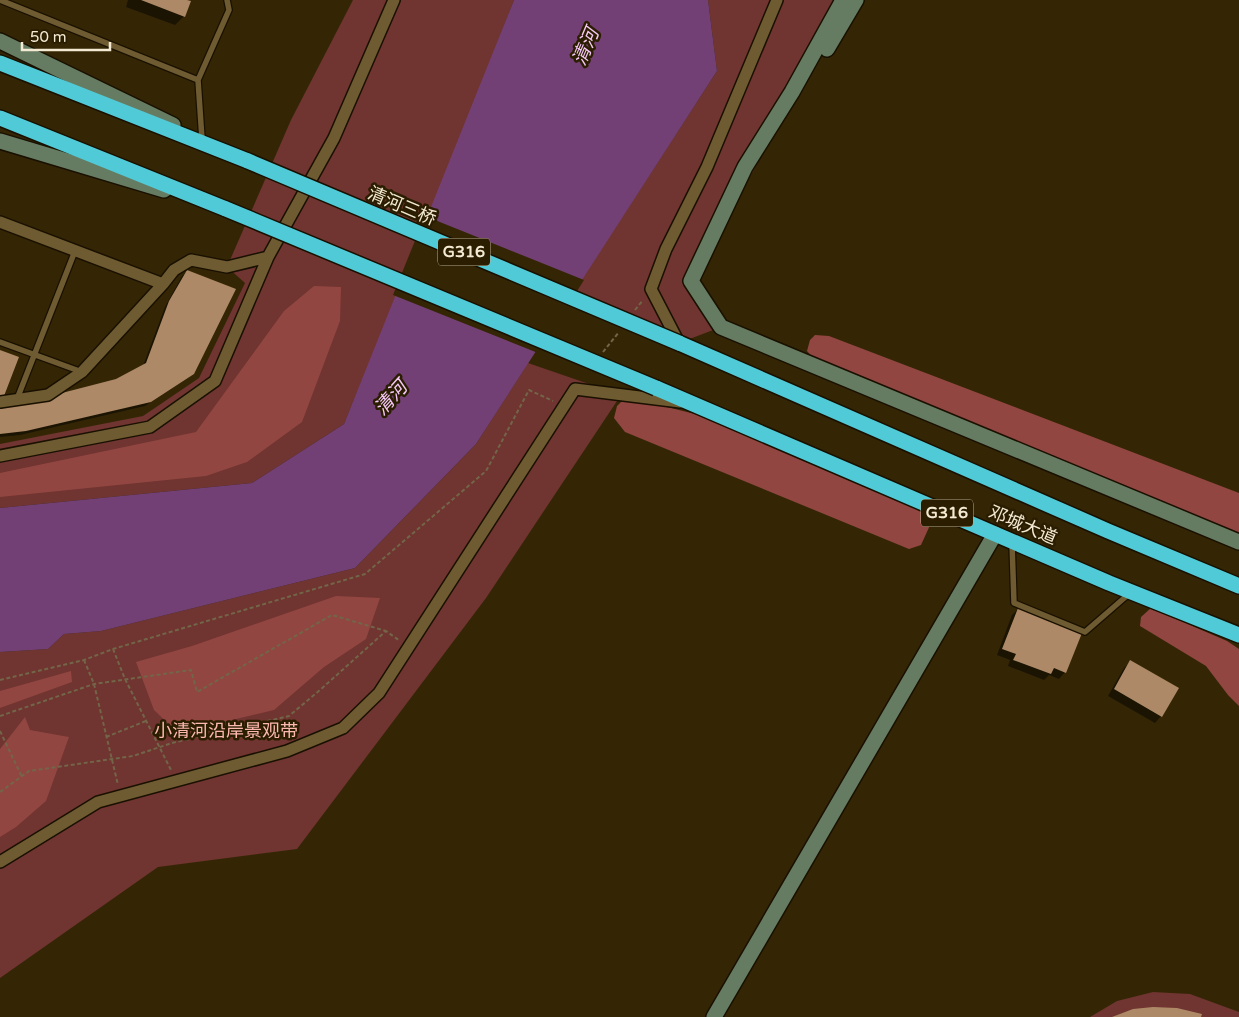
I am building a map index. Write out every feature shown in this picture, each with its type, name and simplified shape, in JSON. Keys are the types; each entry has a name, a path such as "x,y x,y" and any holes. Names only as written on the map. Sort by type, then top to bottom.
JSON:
{"highway":[{"name":"G316","path":"0,63 248,161"},
{"path":"0,74 57,86"},
{"path":"0,108 43,135"},
{"name":"G316","path":"0,118 226,209"},
{"name":"清河三桥","path":"248,161 679,343"},
{"name":"邓城大道","path":"226,209 692,403 1131,592 1239,636"},
{"name":"邓城大道","path":"679,343 1108,531 1239,586"}],"street":[{"path":"0,456 150,427 215,381 268,257 334,138 394,0"},
{"path":"679,343 651,289 666,249 707,167 777,0"},
{"path":"844,0 792,92 745,167 691,281 721,327 1239,542"},
{"path":"745,167 808,82 856,0"},
{"path":"0,41 248,161"},
{"path":"0,141 226,209"},
{"path":"0,222 163,284"},
{"path":"0,402 48,395 82,372 174,270 191,260 227,267 268,257"},
{"path":"0,862 98,802 287,751 343,728 379,693 575,390 692,403"},
{"path":"714,1017 995,534"}],"lane":[{"path":"0,0 198,80"},
{"path":"202,139 198,80 229,10 227,0"},
{"path":"16,399 76,251"},
{"path":"0,342 82,372"},
{"path":"1012,541 1014,603 1085,632 1131,592"}],"path":[{"path":"634,312 651,289"},
{"path":"598,358 622,327"},
{"path":"0,680 84,660 113,649 365,574 486,471 529,390 564,406"},
{"path":"0,716 94,684 191,670 197,692 332,615 386,632 408,647"},
{"path":"0,792 29,771 133,756 160,747 288,716 386,632"},
{"path":"113,649 125,679 176,781"},
{"path":"84,660 94,684 121,796"},
{"path":"106,737 146,721"},
{"path":"0,731 22,776"}],"green space":[{"path":"353,0 514,0 445,178 344,424 252,483 0,508 0,444 143,416 199,378 245,283 227,267 291,120"},
{"path":"708,0 850,0 691,281 721,327 679,343 570,297 717,71"},
{"name":"小清河沿岸景观带","path":"528,363 621,395 486,598 297,849 158,867 0,978 0,652 48,649 64,634 101,631 355,568 476,444"},
{"path":"1153,992 1190,994 1239,1012 1239,1017 1090,1017 1117,1001"}],"shaded area":[{"path":"314,286 341,287 340,321 302,422 247,462 206,476 0,497 0,473 196,432 284,311"},
{"path":"815,335 829,336 1239,493 1239,537 815,360 807,351 810,340"},
{"path":"623,400 647,402 703,416 930,513 931,523 921,545 909,549 625,432 614,418 617,406"},
{"path":"336,596 380,598 366,639 324,667 274,710 178,733 154,710 136,662 192,646"},
{"path":"1151,608 1227,641 1239,649 1239,706 1206,666 1140,626 1141,617"},
{"path":"71,671 72,682 0,708 0,691"},
{"path":"25,717 30,730 69,737 46,801 16,827 0,837 0,749"}],"water":[{"name":"清河","path":"514,0 708,0 717,71 476,444 355,568 101,631 64,634 48,649 0,652 0,508 252,483 344,424"}],"pier":[{"path":"425,216 584,280 538,353 393,295"}],"building":[{"path":"141,0 187,0 191,1 185,17"},
{"path":"187,270 236,289 194,374 151,402 26,431 0,434 0,409 116,379 146,363 169,301"},
{"path":"0,350 19,357 4,396 0,395"},
{"path":"1018,608 1082,633 1066,673 1054,668 1051,674 1013,660 1016,654 1002,649"},
{"path":"1130,660 1179,688 1162,717 1114,689"},
{"path":"1153,1007 1177,1008 1202,1014 1201,1017 1112,1017 1133,1009"}]}
